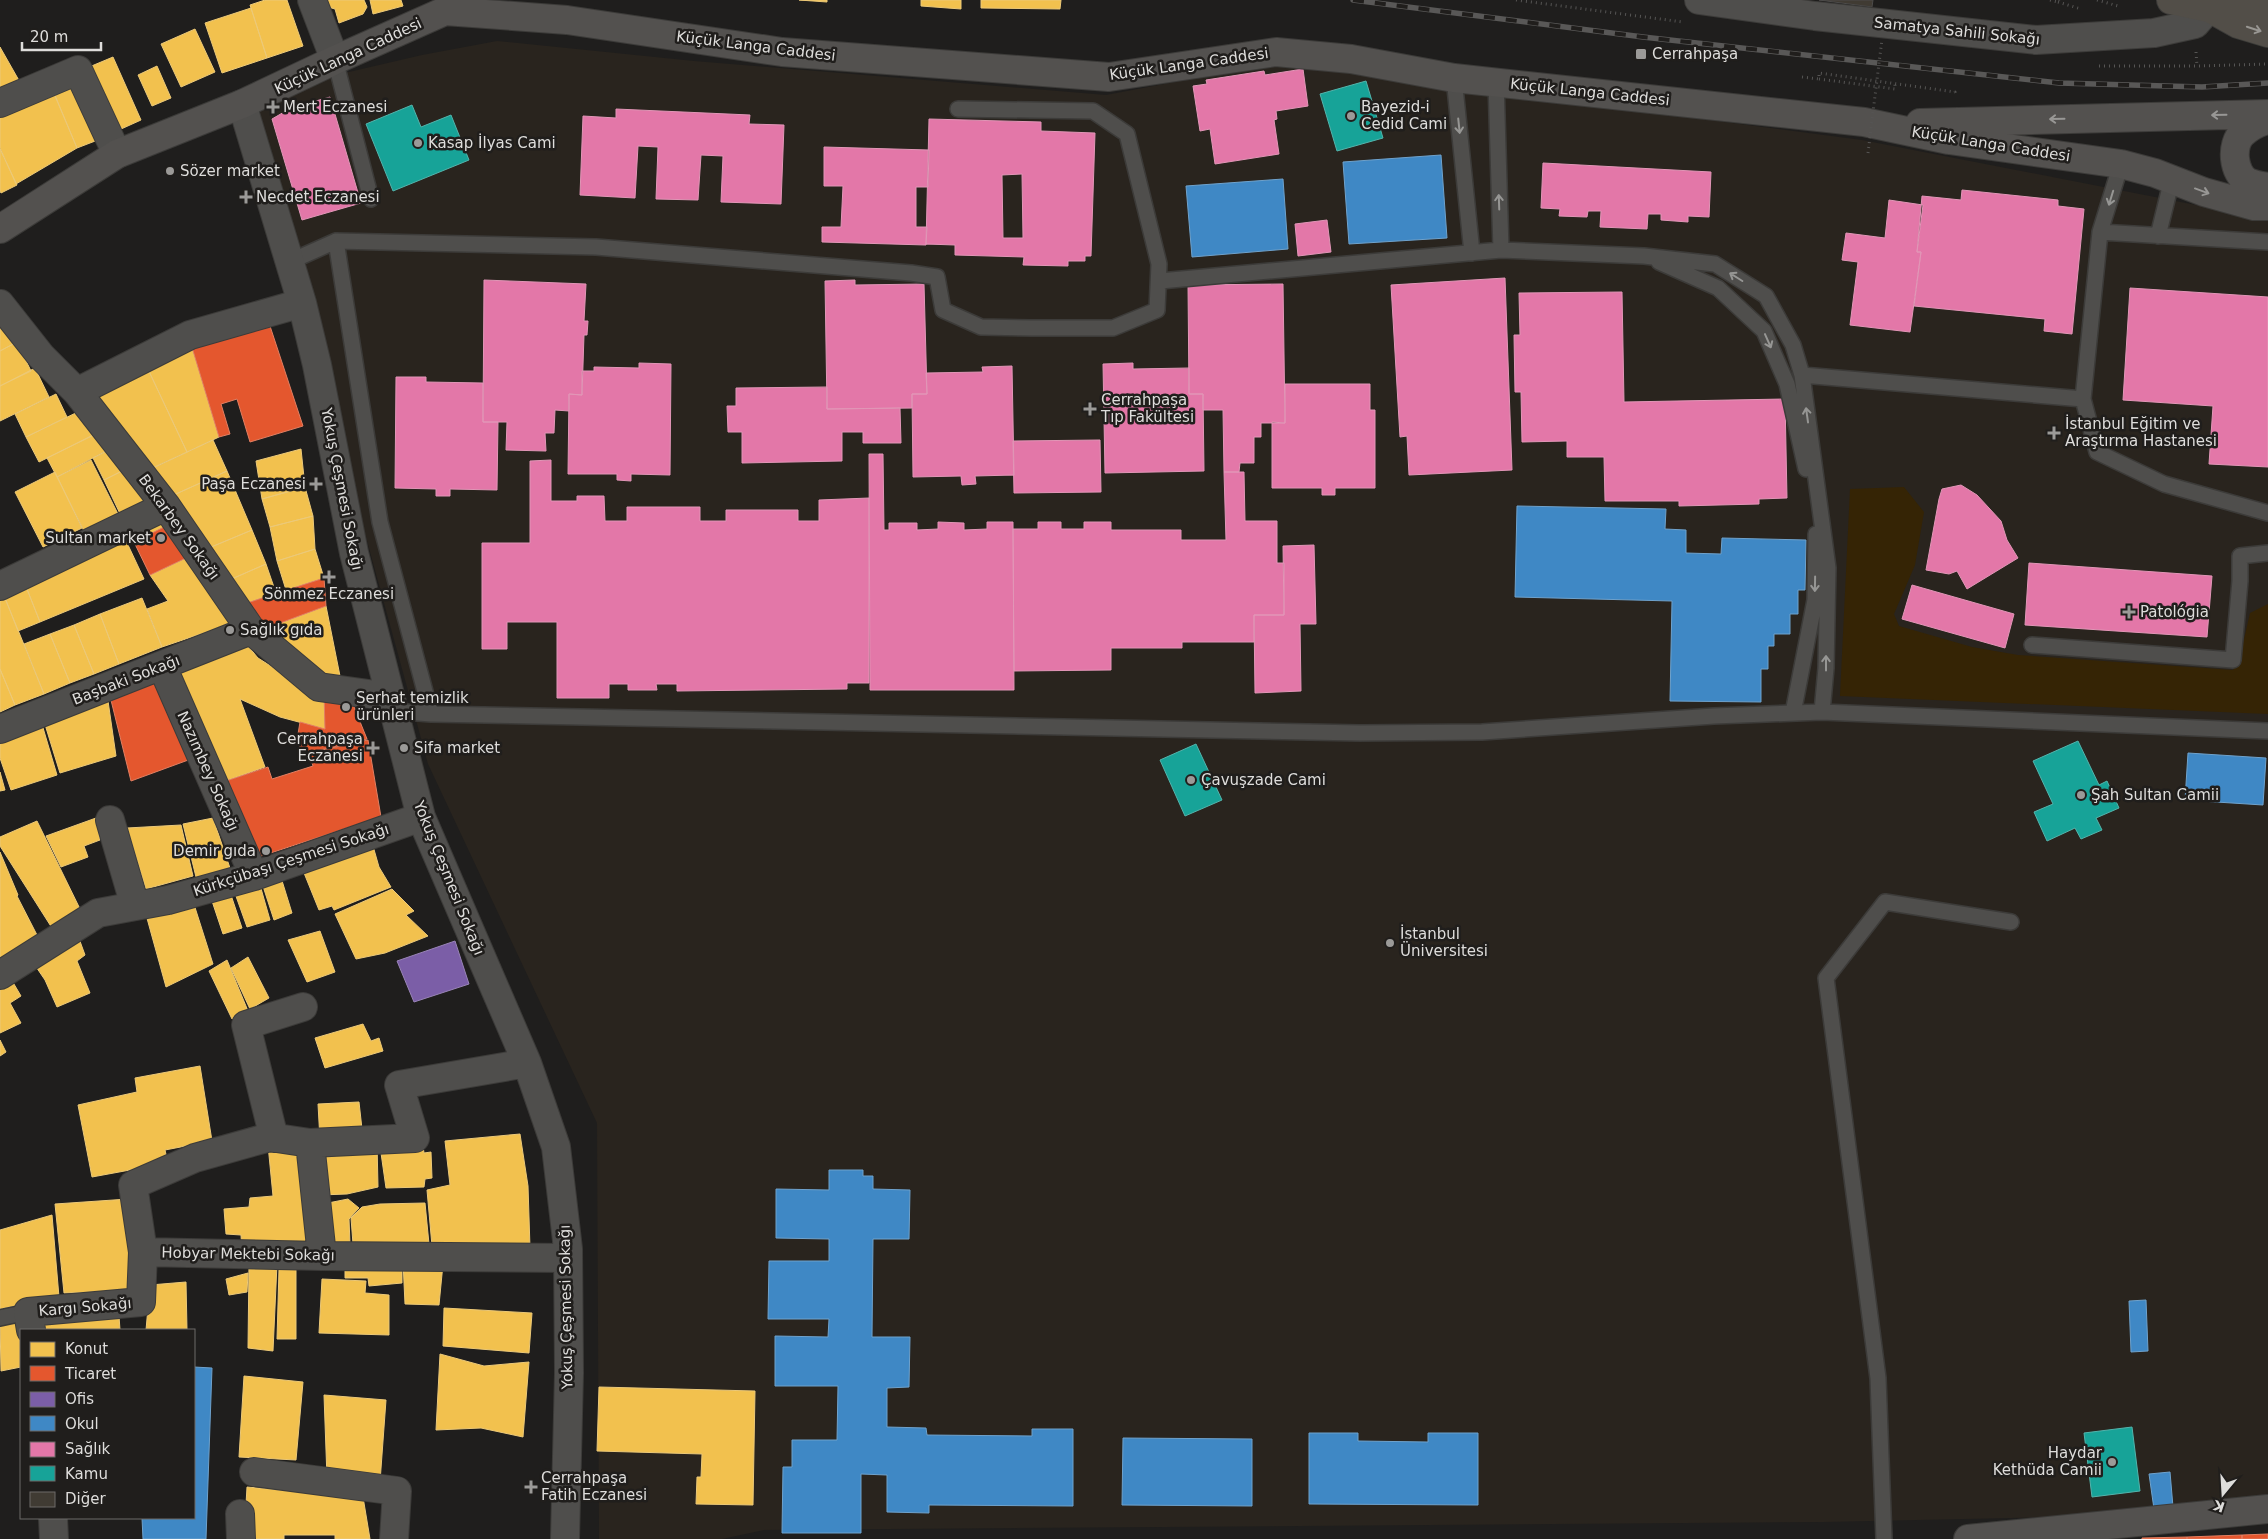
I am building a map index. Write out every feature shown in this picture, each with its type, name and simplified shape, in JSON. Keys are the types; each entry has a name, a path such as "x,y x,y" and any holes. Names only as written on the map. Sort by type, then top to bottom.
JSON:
{"main road":[{"path":"2171,0 2209,8 2268,8"},
{"path":"2209,8 2238,24 2268,33"}],"street":[{"path":"312,0 335,60"},
{"name":"Samatya Sahili Sokağı","path":"1699,0 1815,16 2036,40 2154,33 2195,24 2209,8"},
{"name":"Küçük Langa Caddesi","path":"0,229 117,154 242,104 446,6 567,20 782,52 1109,77 1276,52 1350,59 1454,78 1864,122 1949,140 2121,164 2172,179 2220,197 2254,206 2268,206"},
{"path":"0,103 78,70 117,154"},
{"name":"Yokuş Çeşmesi Sokağı","path":"242,104 302,303 317,365 354,554 420,817 527,1063 556,1148 568,1258 569,1373 565,1539"},
{"path":"1864,122 2268,114"},
{"path":"2268,120 2260,122 2242,134 2236,146 2236,170 2248,182 2268,187"},
{"path":"76,392 190,335 302,303"},
{"name":"Bekarbey Sokağı","path":"0,304 41,356 76,392 166,506 252,630 318,687 392,704"},
{"path":"0,586 166,506"},
{"name":"Başbaki Sokağı","path":"0,729 252,630"},
{"name":"Nazımbey Sokağı","path":"162,666 254,876"},
{"name":"Kürkçübaşı Çeşmesi Sokağı","path":"0,975 98,912 168,900 254,876 420,817"},
{"path":"110,820 135,906"},
{"path":"274,1138 246,1025 303,1007"},
{"name":"Hobyar Mektebi Sokağı","path":"527,1063 399,1085 415,1138 310,1143 270,1137 195,1158 132,1185 143,1252 568,1258"},
{"path":"310,1143 322,1256"},
{"name":"Kargı Sokağı","path":"30,1321 141,1302 143,1252"},
{"path":"254,1472 397,1491 394,1539"},
{"path":"1968,1539 2268,1509"},
{"path":"52,1519 54,1539"}],"lane":[{"path":"335,60 370,199"},
{"path":"1454,78 1472,253"},
{"path":"1496,82 1501,250"},
{"path":"289,262 336,241 596,247 911,273 937,277 943,310 981,327 1113,328 1157,310 1160,281 1159,264 1127,134 1093,111 958,109"},
{"path":"2121,164 2100,232 2083,399 2097,452 2164,484 2268,513"},
{"path":"2158,236 2172,179"},
{"path":"2100,232 2268,242"},
{"path":"336,241 380,522 430,714"},
{"path":"1160,281 1501,250 1644,256 1715,264 1766,296 1792,345 1802,375 1828,568 1826,668 1822,712"},
{"path":"1644,256 1718,288 1764,331 1787,384 1811,491 1816,540 1815,600 1793,713"},
{"path":"1802,375 2083,399"},
{"path":"2032,645 2233,660 2240,581 2240,556 2268,553"},
{"path":"392,704 430,714 1360,734 1482,732 1714,716 1822,712 2268,732"},
{"path":"1884,1539 1878,1378 1826,978 1885,902 2011,922"},
{"path":"0,1318 30,1321"}],"path":[{"path":"2050,0 2058,2 2059,0"},
{"path":"1868,153 1882,39"},
{"path":"1819,79 1895,89 1895,84"}],"shaded area":[{"name":"İstanbul Üniversitesi","path":"497,41 694,61 1106,95 1274,63 1862,140 2242,214 2268,215 2268,1501 2101,1516 1824,1522 764,1530 722,1539 599,1539 597,1123 428,764 251,116 336,75 422,55"},
{"path":"1904,487 1924,512 1915,565 1894,614 1899,626 1972,647 2018,655 2233,670 2242,648 2250,613 2268,604 2268,714 1840,696 1850,489"}],"building: Konut":[{"path":"265,0 287,0 303,46 267,58 250,5"},
{"path":"326,0 364,0 367,7 363,14 339,23 335,9 328,7"},
{"path":"370,0 401,0 403,6 373,14"},
{"path":"799,0 827,0 827,2"},
{"path":"921,0 961,0 961,9 921,6"},
{"path":"981,0 1061,0 1060,9 981,8"},
{"path":"251,8 267,58 222,73 205,23"},
{"path":"195,29 215,72 181,87 161,44"},
{"path":"0,47 21,84 0,96"},
{"path":"113,57 141,120 110,134 82,70"},
{"path":"157,66 171,98 152,106 138,75"},
{"path":"78,78 103,138 77,148 52,89"},
{"path":"52,88 77,148 16,184 0,148 0,109"},
{"path":"0,149 17,185 1,193 0,191"},
{"path":"0,310 17,342 0,351"},
{"path":"17,342 31,371 0,386 0,351"},
{"path":"191,344 219,437 187,452 146,365"},
{"path":"146,365 187,452 148,470 92,389"},
{"path":"35,368 49,397 0,421 0,386"},
{"path":"56,394 67,417 26,437 15,414"},
{"path":"84,409 96,434 39,462 26,437"},
{"path":"97,433 106,451 57,477 47,458"},
{"path":"213,440 227,471 167,498 153,468"},
{"path":"113,448 124,470 104,480 93,458"},
{"path":"301,449 305,487 262,499 256,461"},
{"path":"91,460 120,518 86,535 57,477"},
{"path":"124,470 151,509 124,522 104,480"},
{"path":"227,471 252,530 204,550 167,498"},
{"path":"55,472 82,528 43,547 15,492"},
{"path":"305,487 313,516 270,527 262,499"},
{"path":"313,516 315,549 277,561 270,527"},
{"path":"156,518 164,527 134,542 128,529"},
{"path":"121,530 144,579 40,622 25,584"},
{"path":"252,530 266,564 227,581 204,550"},
{"path":"315,549 324,578 286,590 277,561"},
{"path":"186,558 233,623 162,647 147,609 168,601 150,575"},
{"path":"266,564 276,593 247,603 227,581"},
{"path":"25,584 40,622 18,631 3,593"},
{"path":"5,598 44,694 15,705 0,669 0,599"},
{"path":"142,598 162,647 119,664 100,614"},
{"path":"326,606 340,676 319,683 264,629"},
{"path":"100,614 119,664 94,674 74,625"},
{"path":"74,625 94,674 70,683 50,634"},
{"path":"50,634 70,683 44,694 24,644"},
{"path":"243,640 258,658 285,675 324,693 325,729 280,717 240,699 265,767 223,782 175,668"},
{"path":"0,669 15,705 0,712"},
{"path":"107,694 116,756 60,773 43,718"},
{"path":"41,721 57,775 11,790 0,758 0,735"},
{"path":"0,772 5,790 0,791"},
{"path":"96,818 100,840 84,846 88,857 61,867 46,836"},
{"path":"213,818 231,871 196,877 183,824"},
{"path":"37,821 82,913 52,928 0,846 0,837"},
{"path":"181,825 193,876 146,889 127,828"},
{"path":"371,839 379,867 391,887 334,910 332,906 319,910 302,868"},
{"path":"0,852 17,896 37,935 0,960"},
{"path":"279,871 292,913 274,920 260,877"},
{"path":"258,878 270,920 247,927 232,885"},
{"path":"228,886 242,928 223,934 209,892"},
{"path":"392,889 414,911 406,915 428,936 385,953 356,959 335,914"},
{"path":"192,898 213,964 166,987 145,911"},
{"path":"320,931 335,972 307,982 288,940"},
{"path":"77,933 85,955 77,961 90,993 57,1007 45,980 30,958"},
{"path":"248,957 269,998 250,1009 231,968"},
{"path":"227,960 248,1011 232,1019 209,971"},
{"path":"11,979 21,996 10,1003 21,1023 0,1033 0,985"},
{"path":"363,1024 371,1041 379,1038 383,1051 325,1068 315,1038"},
{"path":"0,1040 6,1052 0,1056"},
{"path":"200,1066 212,1141 165,1150 168,1163 92,1177 78,1105 137,1092 135,1078"},
{"path":"359,1102 363,1138 320,1140 318,1104"},
{"path":"520,1134 528,1186 530,1248 432,1246 427,1190 450,1185 445,1141"},
{"path":"377,1143 378,1187 347,1194 320,1195 315,1146"},
{"path":"297,1144 307,1248 242,1252 241,1235 226,1234 224,1209 249,1207 250,1198 273,1196 268,1145"},
{"path":"380,1146 423,1146 424,1153 431,1152 432,1178 425,1179 424,1187 386,1188"},
{"path":"128,1199 133,1291 64,1293 55,1204"},
{"path":"348,1199 359,1208 349,1219 350,1244 327,1248 323,1204"},
{"path":"425,1203 429,1244 353,1244 351,1218 362,1207 380,1204"},
{"path":"52,1215 59,1297 0,1309 0,1230"},
{"path":"403,1261 443,1264 439,1305 405,1304"},
{"path":"249,1264 277,1264 273,1351 248,1348"},
{"path":"296,1264 296,1339 277,1339 279,1269"},
{"path":"402,1264 402,1283 369,1286 368,1278 345,1278 345,1266"},
{"path":"248,1273 247,1292 229,1295 226,1279"},
{"path":"322,1279 366,1281 365,1293 389,1295 389,1335 319,1333"},
{"path":"186,1282 187,1329 146,1329 150,1285"},
{"path":"444,1308 532,1313 529,1353 443,1346"},
{"path":"119,1316 120,1329 43,1329 41,1319"},
{"path":"17,1318 20,1329 20,1367 1,1371 0,1322"},
{"path":"440,1354 484,1366 529,1362 523,1437 481,1428 436,1430"},
{"path":"244,1376 303,1382 296,1460 239,1457"},
{"path":"599,1387 755,1391 753,1505 696,1504 697,1477 701,1477 702,1454 597,1451"},
{"path":"324,1395 386,1400 380,1482 327,1478"},
{"path":"247,1487 363,1497 370,1539 335,1539 335,1535 284,1535 284,1539 244,1539"}],"building: Ticaret":[{"path":"267,317 303,426 250,442 237,399 221,404 230,434 219,437 191,344"},
{"path":"164,527 186,558 150,575 134,542"},
{"path":"324,578 326,606 264,629 247,603"},
{"path":"158,673 191,759 131,781 109,692"},
{"path":"348,692 367,739 303,754 297,740 300,722 325,729 324,693"},
{"path":"368,740 381,817 249,860 223,782 268,767 272,779 313,766 309,753"},
{"path":"2268,1534 2268,1539 2242,1539 2242,1535"},
{"path":"2242,1535 2242,1539 2187,1539 2187,1537"},
{"path":"2187,1537 2187,1539 2142,1539 2142,1538"}],"building: Ofis":[{"path":"455,941 469,984 414,1002 397,961"}],"building: Okul":[{"path":"1441,155 1447,238 1349,244 1343,162"},
{"path":"1283,179 1288,249 1192,257 1186,186"},
{"path":"1517,506 1666,509 1665,529 1686,530 1686,553 1721,554 1722,538 1806,540 1805,590 1798,590 1798,614 1790,614 1790,634 1774,634 1774,646 1768,646 1768,669 1761,669 1761,702 1670,701 1672,601 1515,597"},
{"path":"2188,753 2266,758 2263,805 2185,800"},
{"path":"829,1170 863,1170 863,1176 873,1176 873,1189 910,1190 909,1239 873,1239 872,1337 910,1337 909,1387 887,1388 887,1427 926,1428 927,1435 1032,1436 1032,1429 1073,1429 1073,1506 929,1505 929,1513 887,1512 887,1475 861,1474 861,1533 782,1533 783,1467 792,1467 792,1440 837,1440 838,1386 775,1386 775,1336 828,1337 829,1319 768,1319 769,1261 829,1261 829,1239 776,1238 776,1189 829,1190"},
{"path":"2146,1300 2148,1351 2131,1352 2129,1301"},
{"path":"195,1367 212,1368 206,1539 143,1539 142,1519 195,1519"},
{"path":"1309,1433 1358,1433 1358,1441 1428,1442 1428,1433 1478,1433 1478,1505 1309,1504"},
{"path":"1123,1438 1252,1439 1252,1506 1122,1505"},
{"path":"2170,1472 2173,1507 2154,1509 2149,1474"}],"building: Sağlık":[{"path":"1303,69 1308,106 1276,111 1277,119 1274,120 1279,154 1215,164 1210,129 1200,131 1193,86 1207,84 1206,80 1264,71 1265,75"},
{"path":"330,97 361,203 302,220 272,119 291,108"},
{"path":"616,109 750,115 749,124 784,125 781,204 721,202 723,156 701,155 698,200 656,199 658,147 638,146 635,198 580,195 583,116 616,118"},
{"path":"929,119 1041,122 1041,131 1095,133 1091,256 1085,256 1085,261 1068,261 1068,266 1023,265 1024,257 955,255 955,245 926,244","holes":["1022,174 1023,238 1003,238 1002,175"]},
{"path":"824,147 929,150 928,187 916,187 916,227 927,227 926,245 822,242 822,227 841,227 843,186 824,186"},
{"path":"1543,163 1711,172 1709,217 1688,216 1688,222 1661,220 1661,214 1648,214 1647,229 1600,227 1601,211 1588,211 1587,217 1559,216 1560,209 1541,208"},
{"path":"1962,190 2058,200 2058,206 2084,209 2072,334 2044,331 2045,319 1914,306 1921,252 1917,252 1922,196 1961,200"},
{"path":"1889,200 1923,205 1917,252 1921,252 1910,332 1850,325 1858,262 1842,260 1846,233 1885,238"},
{"path":"1327,220 1331,252 1298,256 1295,224"},
{"path":"1505,278 1512,470 1409,475 1407,436 1400,437 1391,285"},
{"path":"484,280 586,284 584,321 588,321 587,335 584,335 582,395 569,394 569,411 555,410 554,433 545,433 546,451 506,450 507,422 483,422"},
{"path":"855,280 855,285 924,284 927,394 912,394 912,408 827,409 825,281"},
{"path":"1283,284 1285,423 1261,423 1261,437 1254,437 1254,463 1240,463 1239,472 1224,472 1223,410 1203,410 1203,394 1189,394 1188,285"},
{"path":"2130,288 2268,297 2268,467 2209,464 2213,406 2123,400"},
{"path":"1622,292 1624,402 1785,399 1787,498 1759,499 1759,504 1679,506 1679,501 1605,501 1604,457 1567,457 1567,441 1522,442 1521,392 1515,392 1514,335 1520,335 1519,293"},
{"path":"639,363 671,364 670,475 631,474 631,481 617,480 617,474 568,474 569,394 582,395 582,371 594,371 594,367 639,368"},
{"path":"1133,363 1133,369 1189,368 1189,394 1203,394 1204,471 1105,473 1103,364"},
{"path":"1012,366 1014,475 975,476 976,484 962,485 961,476 913,477 912,394 927,394 926,373 983,372 982,367"},
{"path":"396,377 426,377 426,382 483,383 483,422 498,422 497,490 450,489 450,496 436,496 436,489 395,488"},
{"path":"1285,384 1370,384 1370,410 1375,410 1375,488 1335,488 1335,495 1322,495 1322,488 1272,488 1272,422 1285,423"},
{"path":"827,387 827,409 900,408 901,443 863,443 863,432 842,432 842,461 742,463 742,432 728,432 727,406 736,406 736,388"},
{"path":"1100,440 1101,492 1014,493 1013,441"},
{"path":"869,454 883,454 884,530 889,530 889,523 917,523 917,530 938,529 938,522 964,523 964,530 987,529 987,522 1013,522 1014,690 870,690"},
{"path":"551,460 551,501 577,501 577,496 604,496 605,521 627,521 627,507 700,507 700,521 726,521 726,510 798,510 798,521 819,521 819,500 869,498 869,683 847,683 847,689 677,691 677,684 656,684 657,690 628,690 628,684 609,684 609,698 557,698 557,622 507,622 507,649 482,649 482,543 530,543 530,461"},
{"path":"1224,472 1244,472 1245,521 1277,521 1277,563 1284,563 1284,615 1254,615 1254,642 1182,642 1182,648 1111,648 1111,670 1014,671 1013,529 1038,529 1038,522 1061,522 1061,529 1084,529 1084,522 1111,522 1111,530 1181,530 1181,540 1226,540"},
{"path":"1961,485 1977,495 2001,521 2007,540 2018,558 1967,589 1957,571 1949,574 1926,570 1942,489"},
{"path":"1314,545 1316,624 1300,624 1301,691 1255,693 1254,615 1284,615 1283,546"},
{"path":"2029,563 2212,576 2207,637 2025,625"},
{"path":"1912,585 2014,614 2005,648 1902,619"}],"building: Kamu":[{"name":"Bayezid-i Cedid Cami","path":"1366,81 1383,138 1337,151 1320,94"},
{"name":"Kasap İlyas Cami","path":"412,105 421,127 451,115 469,160 393,191 366,124"},
{"name":"Şah Sultan Camii","path":"2078,741 2099,785 2107,781 2119,808 2096,818 2102,830 2081,839 2075,828 2047,841 2034,812 2053,804 2033,761"},
{"name":"Çavuşzade Cami","path":"1196,744 1222,800 1185,816 1160,760"},
{"name":"Haydar Kethüda Camii","path":"2132,1427 2140,1491 2092,1497 2084,1433"}],"building: Diğer":[{"path":"1819,0 1873,0 1872,7"}],"railway":[{"path":"1353,0 1643,37 2059,83 2202,87 2268,83"}],"place":[{"name":"Cerrahpaşa","path":"1641,54"},
{"name":"Mert Eczanesi","path":"273,107"},
{"name":"Bayezid-i Cedid Cami","path":"1351,116"},
{"name":"Kasap İlyas Cami","path":"418,143"},
{"name":"Sözer market","path":"170,171"},
{"name":"Necdet Eczanesi","path":"246,197"},
{"name":"Cerrahpaşa Tıp Fakültesi","path":"1090,409"},
{"name":"İstanbul Eğitim ve Araştırma Hastanesi","path":"2054,433"},
{"name":"Paşa Eczanesi","path":"316,484"},
{"name":"Sultan market","path":"161,538"},
{"name":"Sönmez Eczanesi","path":"329,577"},
{"name":"Patológia","path":"2129,612"},
{"name":"Sağlık gıda","path":"230,630"},
{"name":"Serhat temizlik ürünleri","path":"346,707"},
{"name":"Cerrahpaşa Eczanesi","path":"373,748"},
{"name":"Sifa market","path":"404,748"},
{"name":"Çavuşzade Cami","path":"1191,780"},
{"name":"Şah Sultan Camii","path":"2081,795"},
{"name":"Demir gıda","path":"266,851"},
{"name":"İstanbul Üniversitesi","path":"1390,943"},
{"name":"Haydar Kethüda Camii","path":"2112,1462"},
{"name":"Cerrahpaşa Fatih Eczanesi","path":"531,1487"}]}
